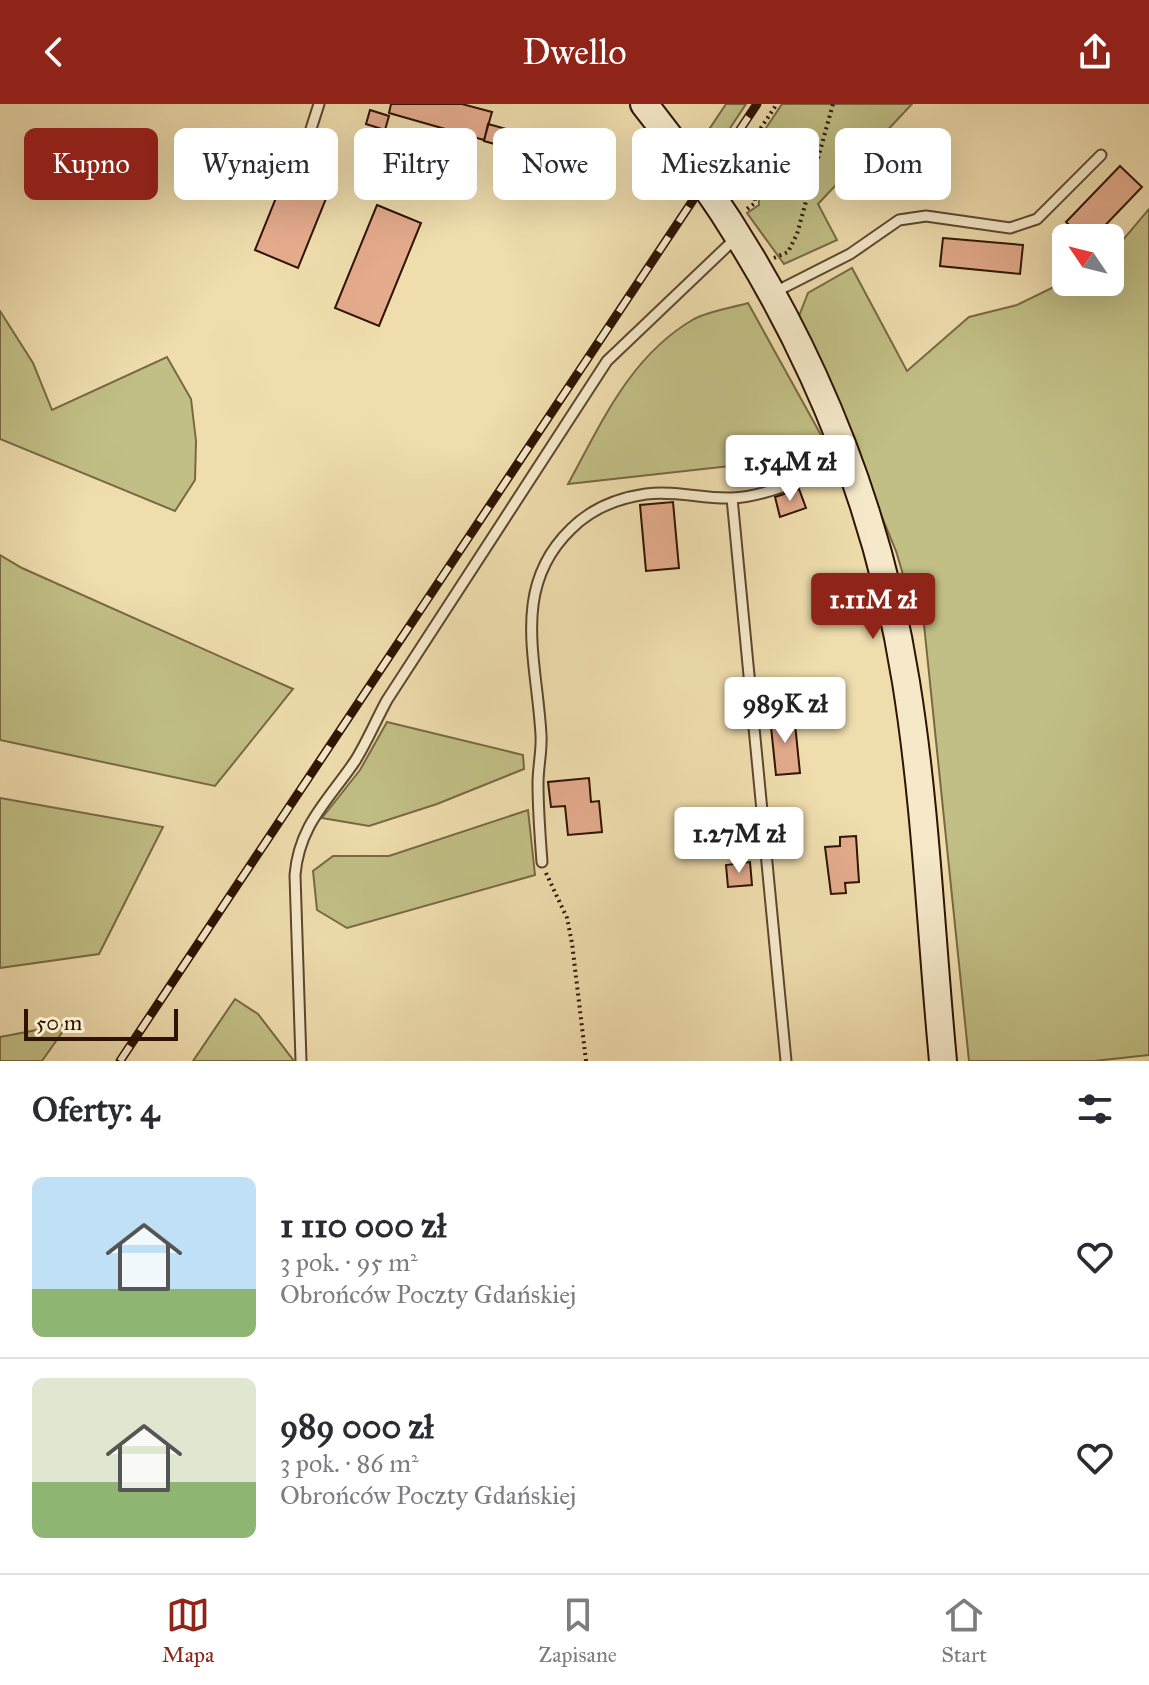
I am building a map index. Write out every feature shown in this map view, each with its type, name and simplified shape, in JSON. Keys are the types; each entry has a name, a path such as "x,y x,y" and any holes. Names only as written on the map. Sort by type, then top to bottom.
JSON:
{"main road":[{"path":"644,104 740,224 757,266 811,366 848,457 876,544 906,681 943,1061"}],"lane":[{"path":"311,128 319,104"},
{"path":"772,293 850,254 899,220 926,216 1010,228 1037,219 1101,155"},
{"path":"301,1061 295,875 297,848 308,825 356,759 387,700 607,361 740,224"},
{"path":"542,862 538,782 541,738 531,618 534,587 545,559 584,516 611,503 645,494 677,492 732,498 794,482 848,457"},
{"path":"732,498 786,1061"}],"path":[{"path":"761,128 777,104"},
{"path":"757,266 788,252 797,234 833,104"},
{"path":"740,224 755,200"},
{"path":"542,862 567,918 586,1061"}],"shaded area":[{"path":"726,104 746,104 730,128 710,128"},
{"path":"782,104 912,104 889,128 835,128 835,186 818,204 837,240 784,264 747,213 759,205 759,200 819,200 819,128 766,128"},
{"path":"1149,209 1149,1055 1094,1061 969,1061 919,576 905,581 896,551 799,316 808,293 852,268 907,371 969,317 1017,305 1052,288 1052,296 1124,296 1124,238"},
{"path":"748,303 821,435 817,453 785,460 568,484 620,392 652,352 694,319"},
{"path":"0,311 33,363 52,410 167,357 191,399 196,441 195,480 175,511 0,439"},
{"path":"0,555 22,568 293,689 215,786 0,740"},
{"path":"387,722 523,755 524,769 437,804 369,826 322,818 360,770"},
{"path":"0,798 163,827 99,954 0,968"},
{"path":"528,810 535,875 347,928 317,910 313,871 333,856 389,856"},
{"path":"235,999 258,1014 294,1061 193,1061"},
{"path":"68,1024 42,1061 0,1061 0,1037"}],"building":[{"path":"391,104 462,104 492,112 484,140 477,138 477,128 442,128 389,113"},
{"path":"370,110 389,116 386,128 366,124"},
{"path":"488,124 502,128 493,128 493,144 484,141"},
{"path":"1120,166 1142,187 1106,224 1066,222"},
{"path":"275,200 325,200 298,268 255,250"},
{"path":"377,205 421,223 379,326 335,308"},
{"path":"943,238 1023,245 1020,274 940,266"},
{"path":"799,489 806,508 780,517 775,497"},
{"path":"673,502 679,568 646,571 640,505"},
{"path":"794,714 800,773 776,775 770,717"},
{"path":"589,778 591,802 599,801 602,832 568,835 565,806 551,807 548,782"},
{"path":"856,836 859,882 845,883 846,893 831,894 825,847 840,846 840,837"},
{"path":"750,862 752,885 728,887 726,865"}],"railway":[{"path":"120,1061 757,104"}]}
